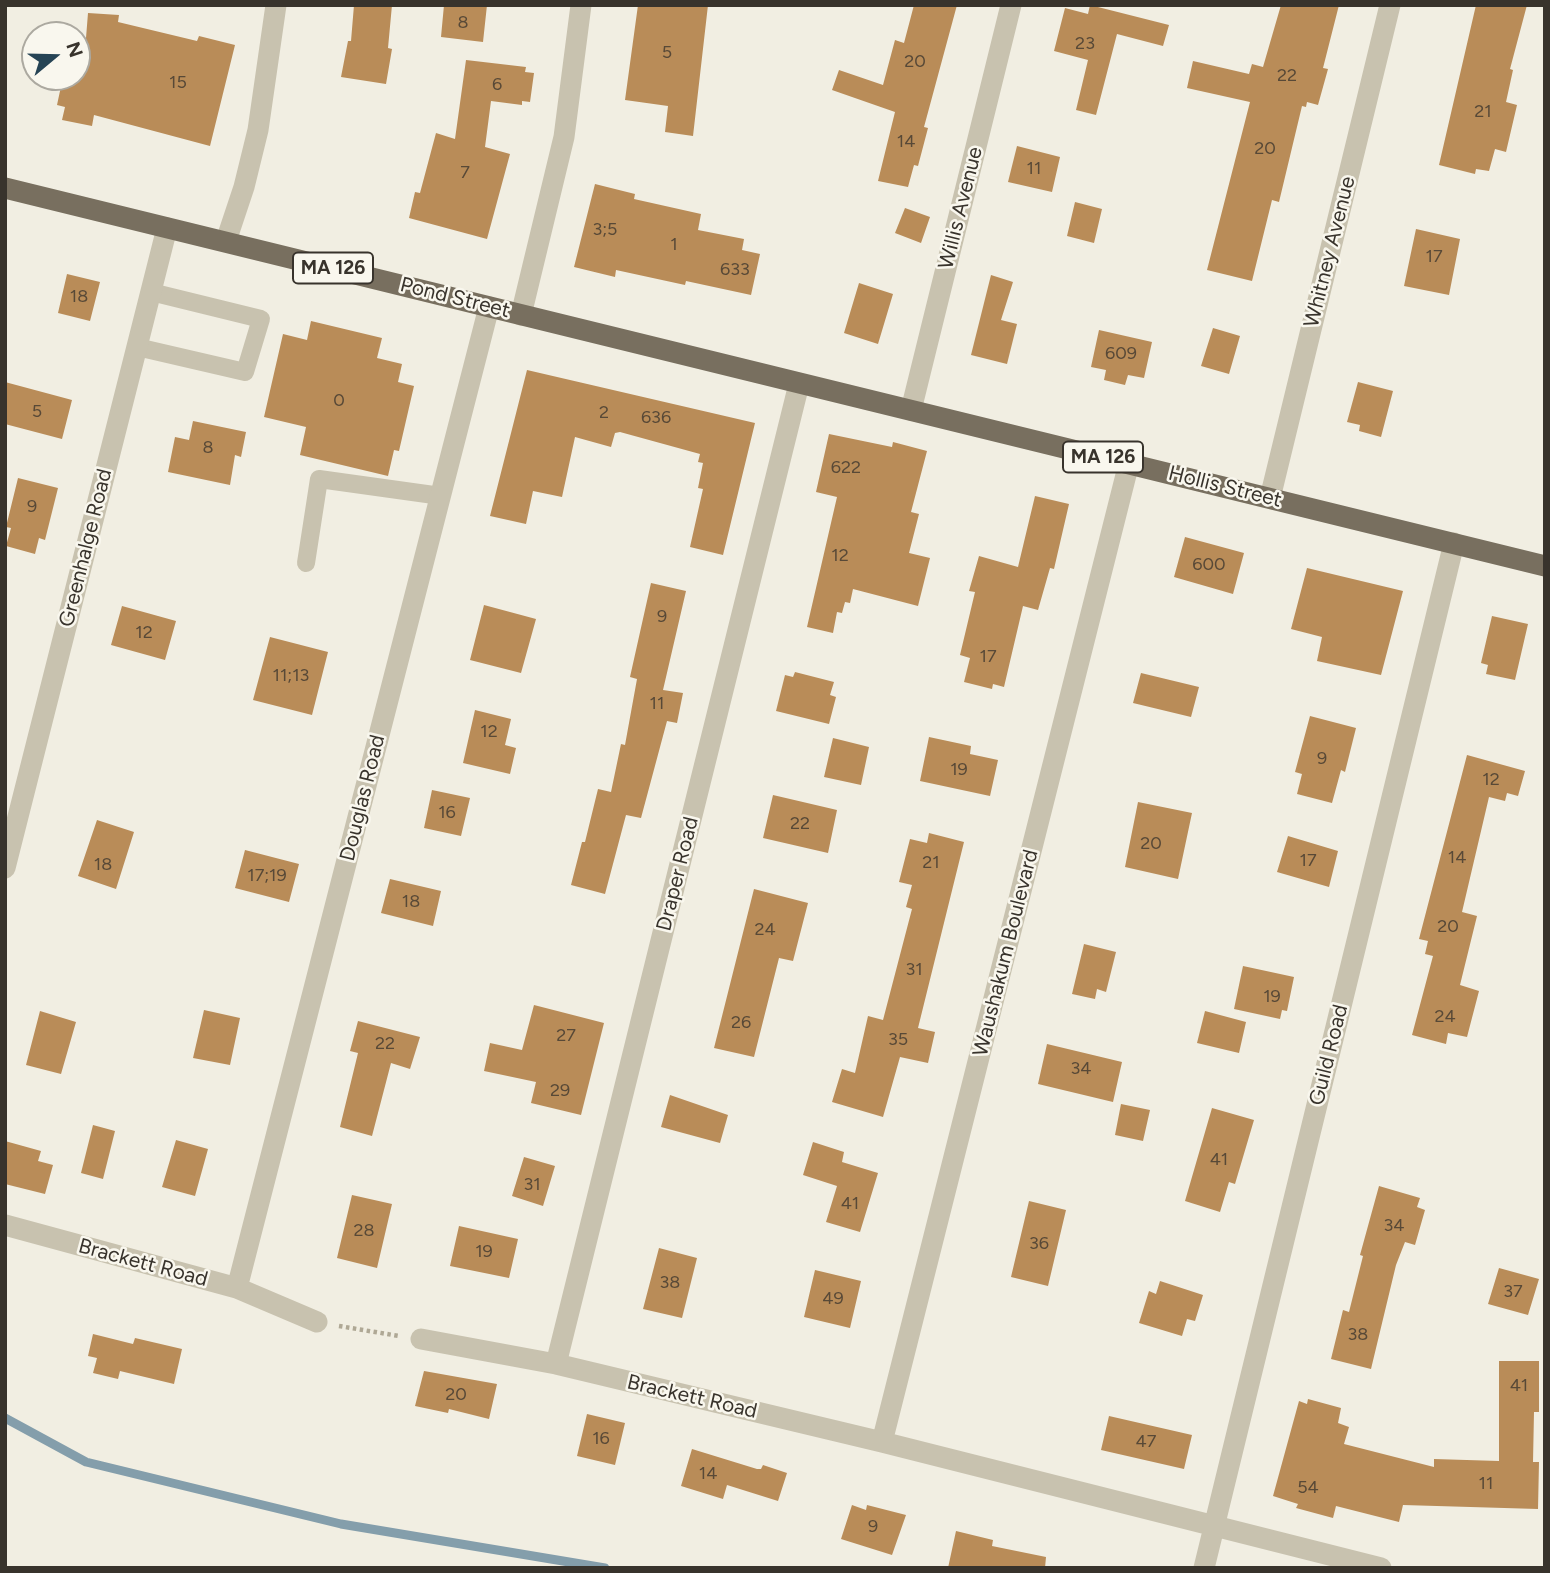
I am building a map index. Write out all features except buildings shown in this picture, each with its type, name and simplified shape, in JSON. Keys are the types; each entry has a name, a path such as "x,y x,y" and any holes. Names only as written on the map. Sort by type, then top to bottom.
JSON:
{"main road":[{"name":"Pond Street","path":"5,188 661,349"},
{"name":"Hollis Street","path":"661,349 1545,566"}],"street":[{"path":"226,241 244,187 258,130 276,5"},
{"path":"521,315 564,137 581,5"},
{"name":"Willis Avenue","path":"911,410 1010,5"},
{"name":"Whitney Avenue","path":"1270,498 1390,5"},
{"name":"Greenhalge Road","path":"5,868 167,228"},
{"name":"Douglas Road","path":"237,1288 489,307"},
{"name":"Draper Road","path":"556,1364 799,384"},
{"name":"Waushakum Boulevard","path":"882,1442 1129,463"},
{"name":"Guild Road","path":"1204,1568 1454,543"},
{"name":"Brackett Road","path":"5,1225 237,1288 317,1322"},
{"name":"Brackett Road","path":"421,1339 556,1364 1214,1524 1381,1568"}],"lane":[{"path":"137,347 245,372 261,319 151,292"},
{"path":"306,563 319,478 441,496"}],"path":[{"path":"317,1322 421,1339"}],"waterway":[{"path":"5,1418 86,1462 341,1524 605,1568"}]}
